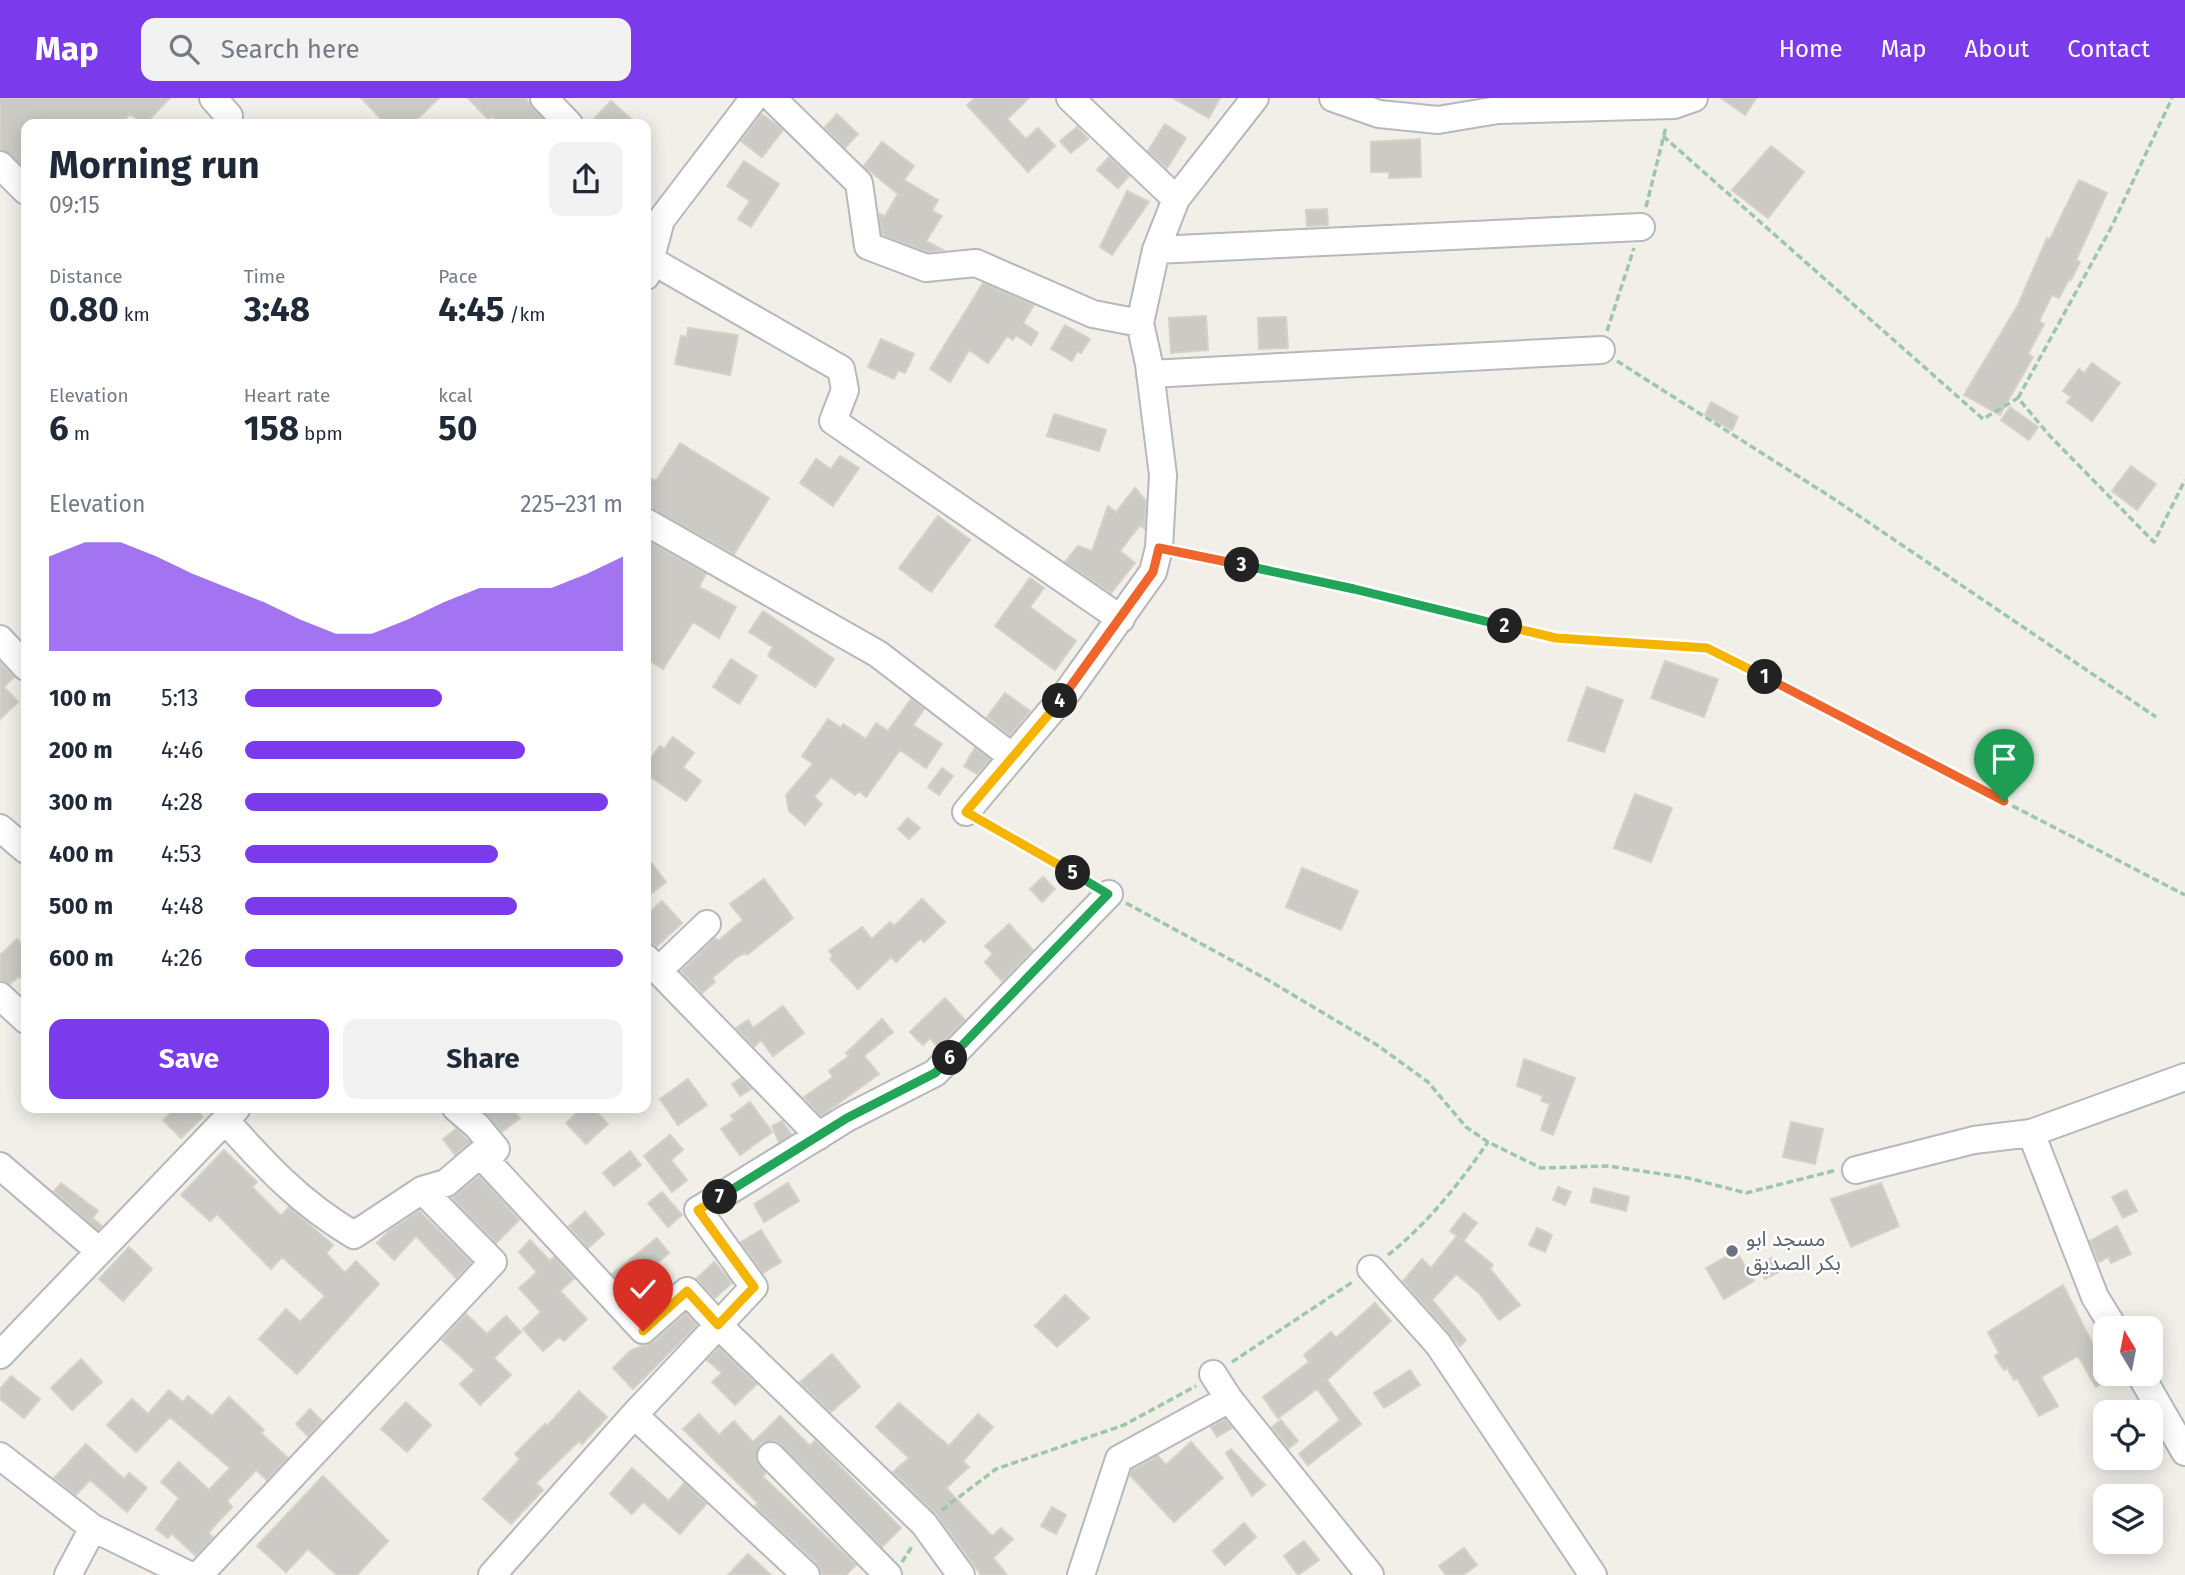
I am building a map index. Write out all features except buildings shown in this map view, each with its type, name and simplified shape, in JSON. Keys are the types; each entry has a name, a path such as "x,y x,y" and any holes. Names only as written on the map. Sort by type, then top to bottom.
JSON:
{"street":[{"path":"544,98 564,119"},
{"path":"651,231 653,212 754,98"},
{"path":"772,98 859,183 868,246 926,268 976,263 1093,314 1140,323"},
{"path":"1070,98 1176,199"},
{"path":"966,812 1068,691 1153,572 1159,548 1163,475 1150,374 1140,323 1156,250 1176,199 1255,98"},
{"path":"1334,98 1379,114 1438,120 1498,110 1684,101"},
{"path":"0,165 21,186"},
{"path":"1156,250 1641,227"},
{"path":"651,270 841,369 845,390 833,421 1121,619"},
{"path":"1150,374 1601,350"},
{"path":"651,526 878,654 1011,756"},
{"path":"0,639 21,662"},
{"path":"0,828 21,846"},
{"path":"492,1575 634,1415 754,1287 698,1210 819,1136 935,1073 1108,894"},
{"path":"707,924 652,964 819,1136"},
{"path":"0,996 21,1015"},
{"path":"1848,1170 1974,1140 2031,1133 2185,1077"},
{"path":"462,1113 496,1149 486,1159"},
{"path":"0,1355 231,1114 285,1186 319,1214 354,1235 422,1190 446,1183 480,1154 643,1331 687,1291 718,1325 923,1524 961,1575"},
{"path":"2031,1133 2095,1297 2106,1316"},
{"path":"0,1166 98,1250"},
{"path":"199,1575 493,1262 422,1190"},
{"path":"1371,1269 1438,1344 1593,1575"},
{"path":"1213,1374 1229,1399 1370,1575"},
{"path":"2147,1386 2185,1452"},
{"path":"1081,1575 1119,1458 1229,1399"},
{"path":"634,1415 806,1575"},
{"path":"771,1456 888,1575"},
{"path":"0,1457 93,1528 189,1575"},
{"path":"68,1575 93,1528"}],"path":[{"path":"1663,136 1983,419 2018,398 2112,226 2172,98"},
{"path":"1684,101 1663,136 1641,227 1601,350 1834,499 2155,717"},
{"path":"2018,398 2049,435 2154,542 2185,480"},
{"path":"1159,548 1354,589 1556,638 1707,648 2185,895"},
{"path":"966,812 1108,894 1268,980 1377,1045 1428,1082 1466,1127 1488,1142 1541,1168 1608,1166 1688,1178 1745,1193 1848,1170"}],"place":[{"name":"مسجد ابو بكر الصديق","path":"1732,1251"}],"route":[{"path":"643,1331 687,1291 718,1325 754,1287 698,1210 847,1118 935,1073 1021,988 1108,894 966,812 1068,691 1121,619 1153,572 1159,548 1354,589 1556,638 1707,648 2004,801"}]}
